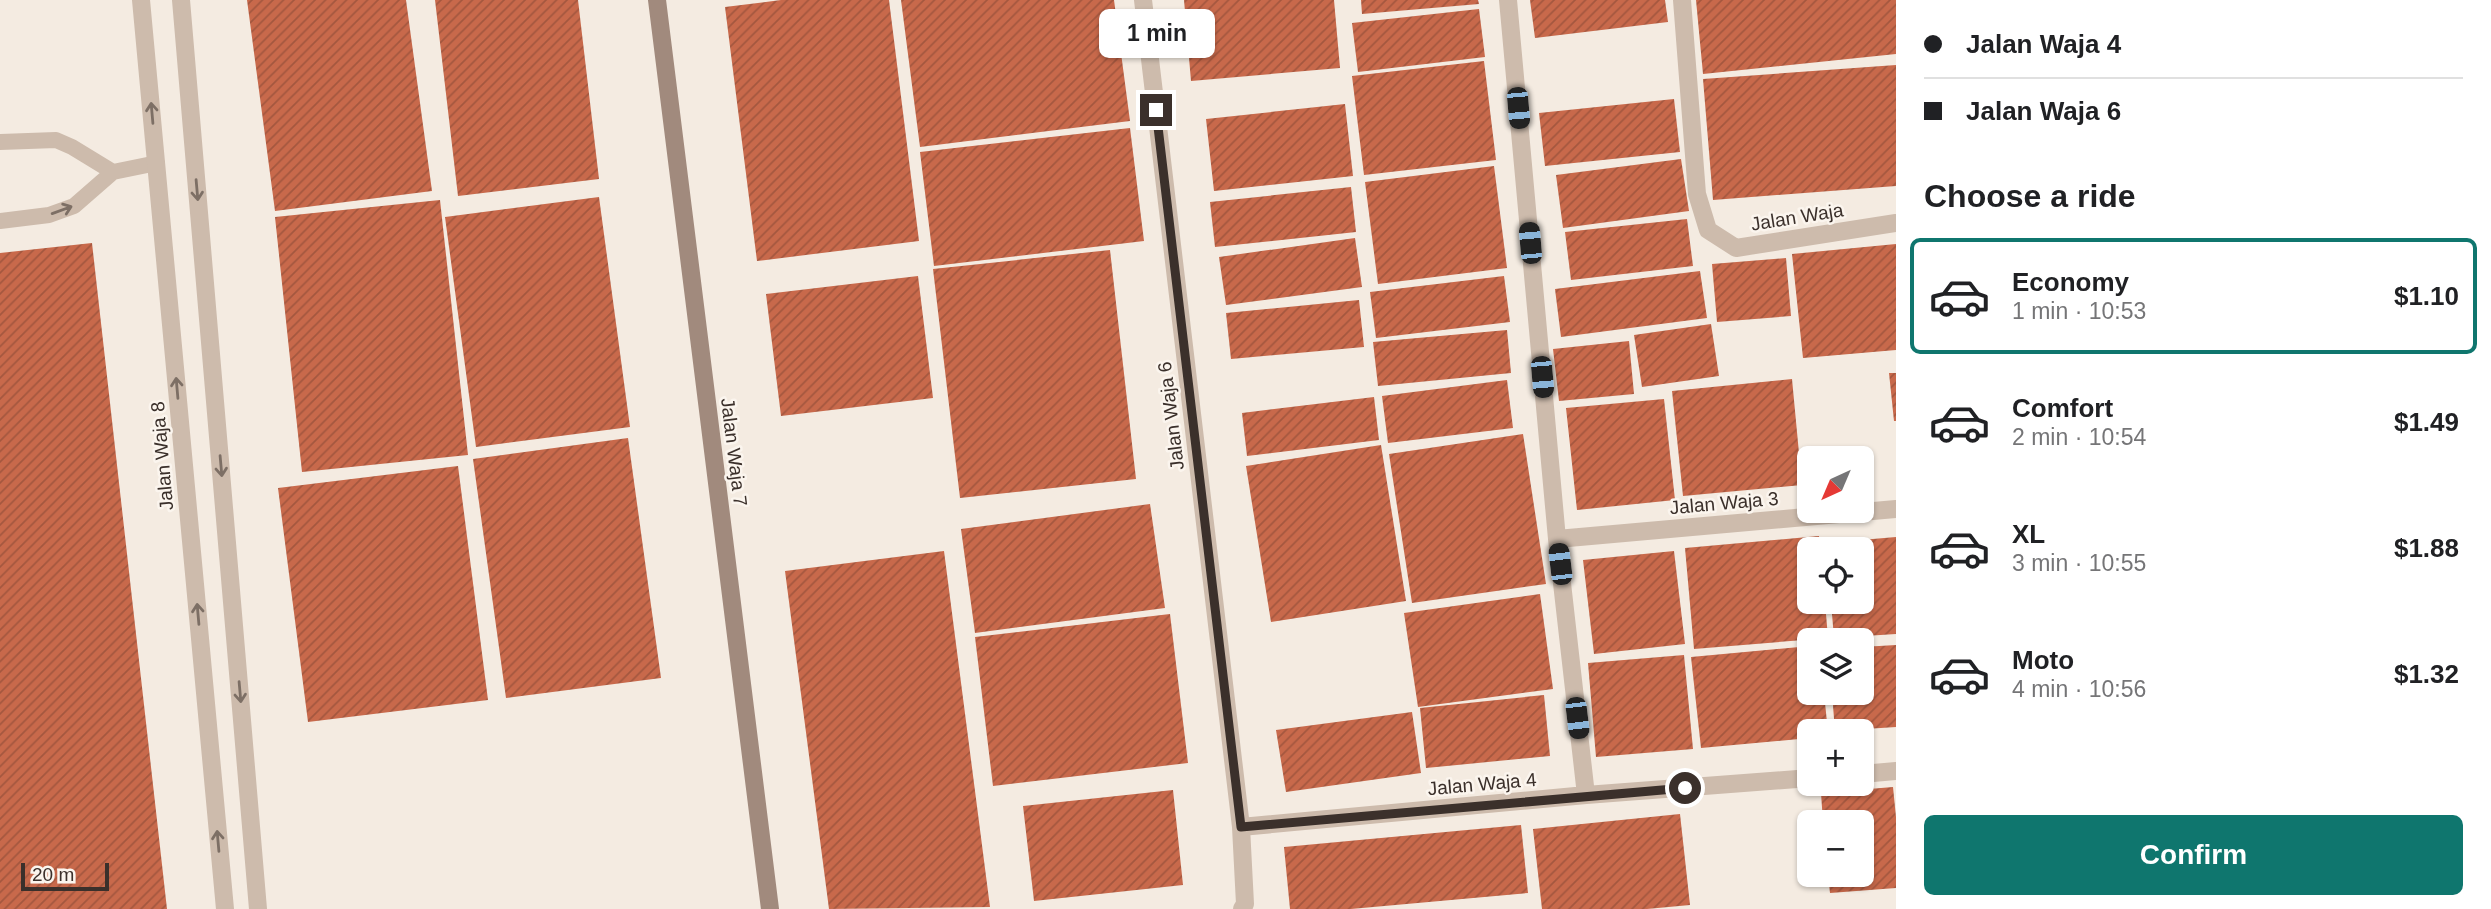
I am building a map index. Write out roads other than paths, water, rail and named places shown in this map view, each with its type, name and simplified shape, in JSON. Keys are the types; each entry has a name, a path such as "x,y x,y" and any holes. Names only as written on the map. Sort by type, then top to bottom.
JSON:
{"street":[{"name":"Jalan Waja 8","path":"141,0 225,909"},
{"path":"181,0 258,909"},
{"name":"Jalan Waja 7","path":"657,0 770,909"},
{"name":"Jalan Waja 6","path":"1143,0 1241,827"},
{"path":"1508,0 1557,539 1586,795"},
{"name":"Jalan Waja","path":"1682,0 1697,194 1709,230 1736,247 1896,223"},
{"name":"Jalan Waja 3","path":"1557,539 1896,509"},
{"path":"1874,773 1896,771"},
{"name":"Jalan Waja 4","path":"1241,827 1586,795 1797,779"},
{"path":"1241,827 1245,904 1242,909"}],"lane":[{"path":"0,142 56,140 113,172"},
{"path":"0,221 49,215 74,206 113,172 157,163"}]}
